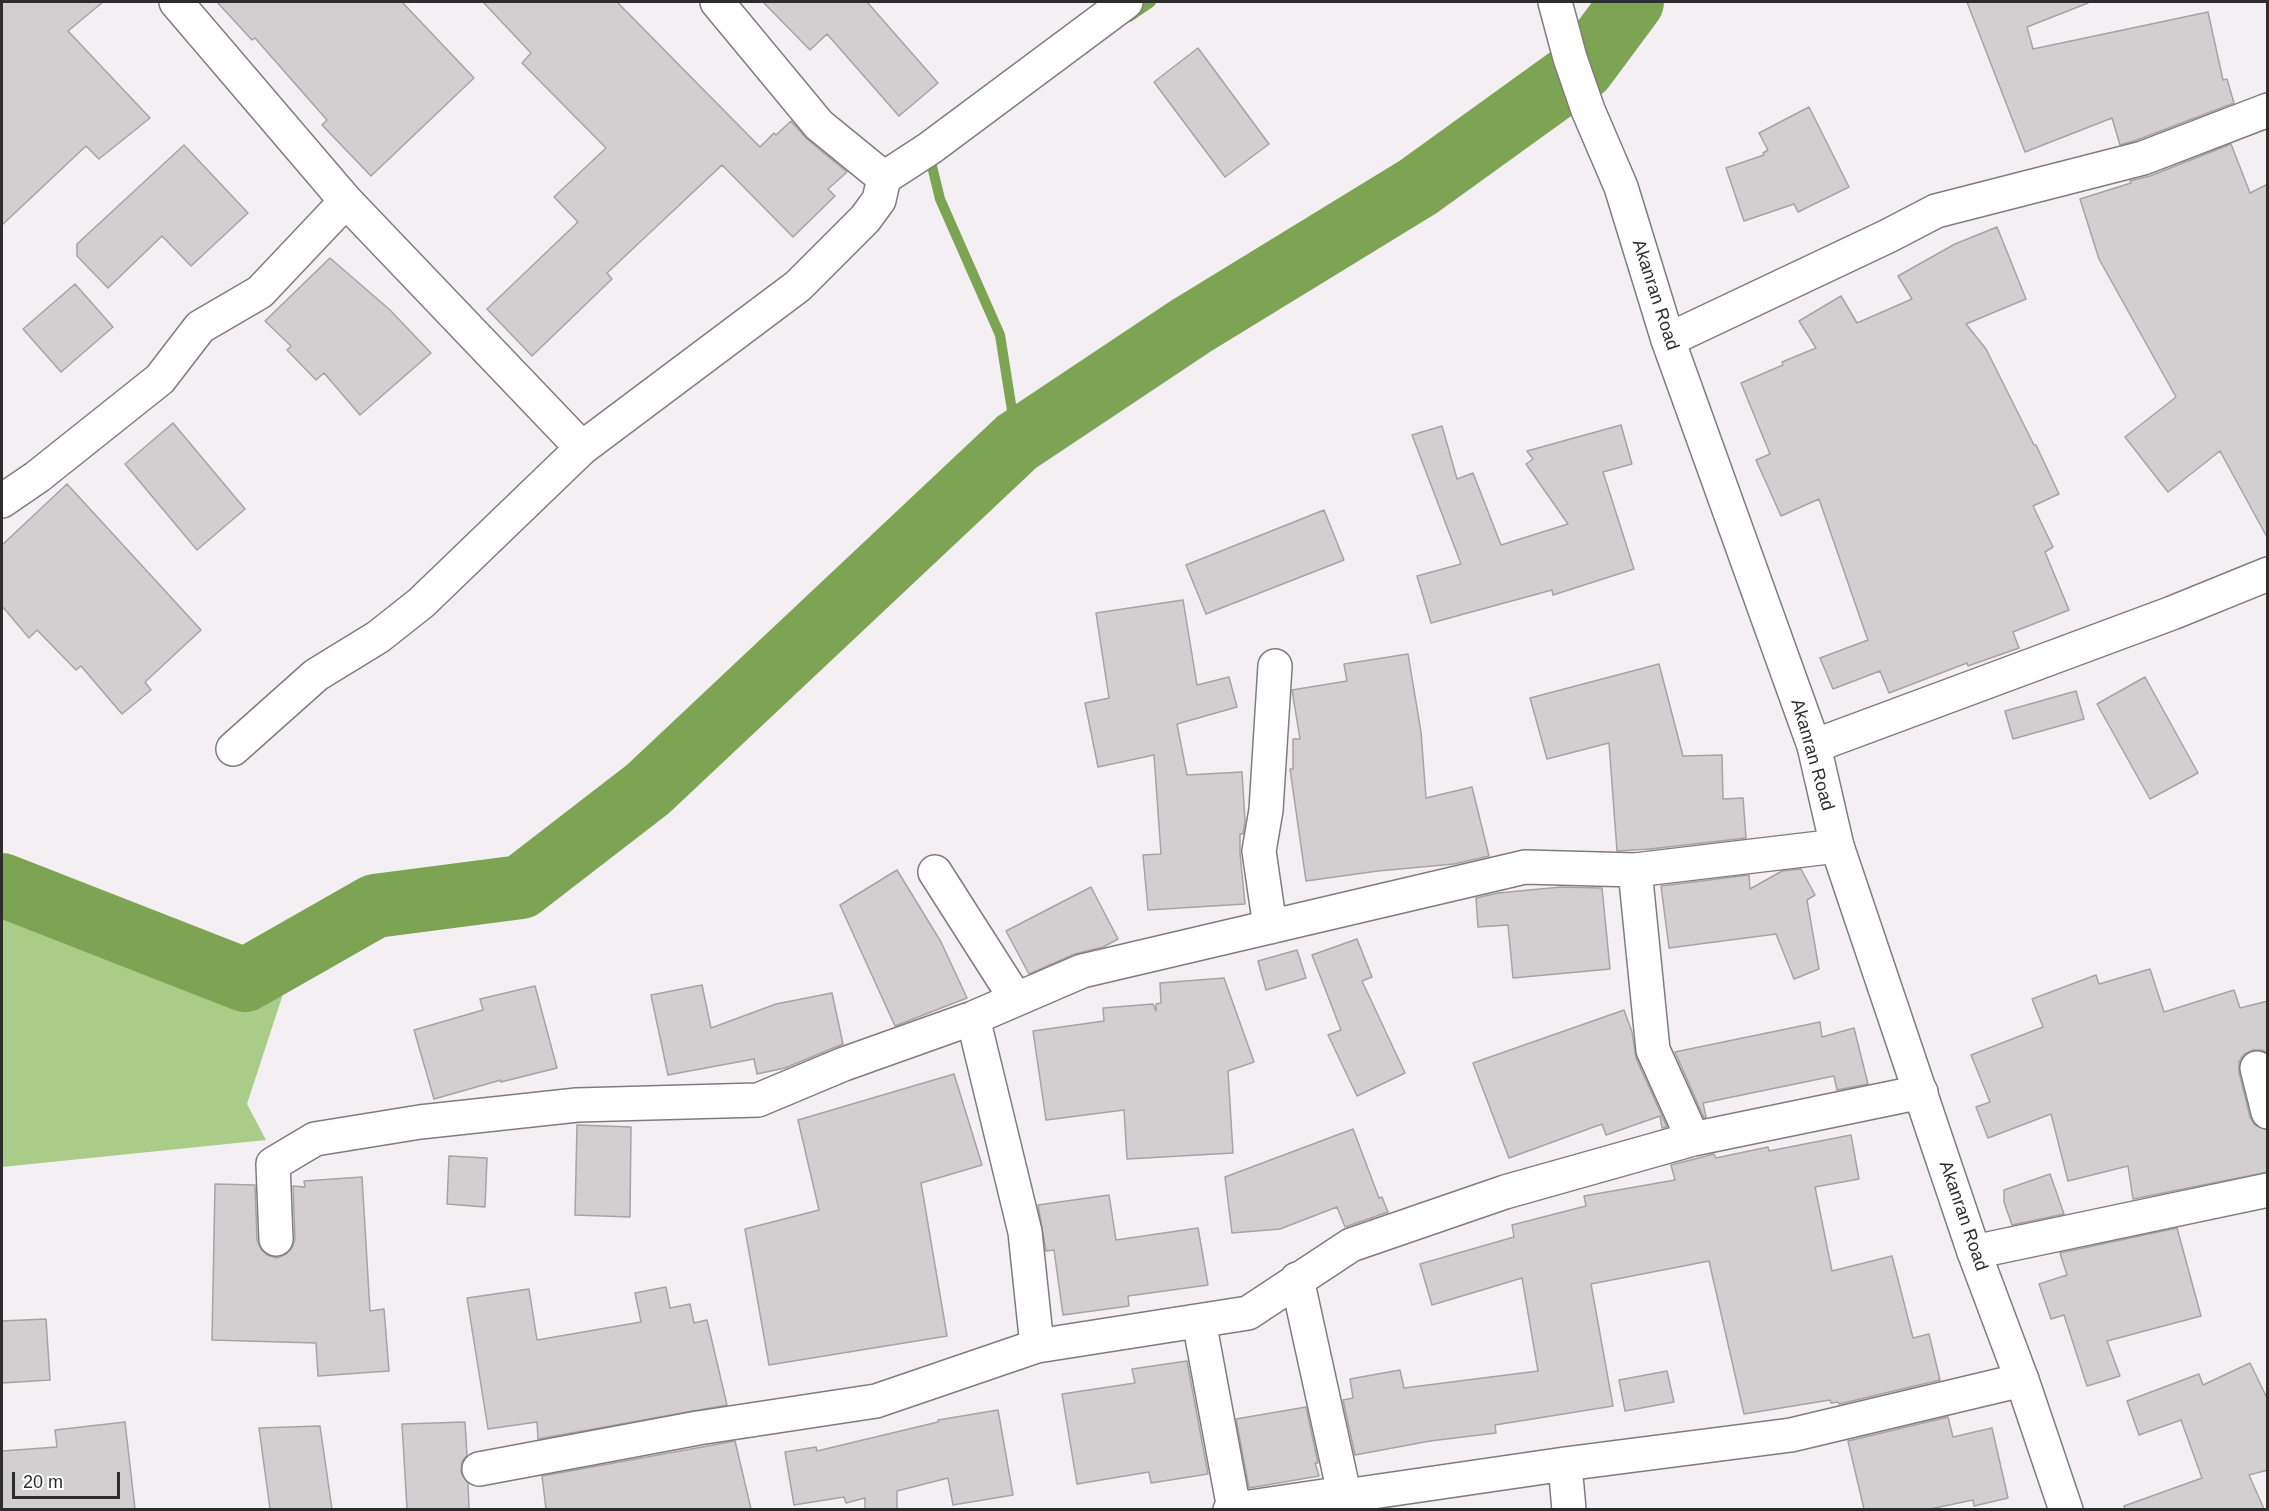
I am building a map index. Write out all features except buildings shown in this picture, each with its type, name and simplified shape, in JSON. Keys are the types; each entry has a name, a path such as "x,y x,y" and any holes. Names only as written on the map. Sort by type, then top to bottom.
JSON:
{"street":[{"path":"176,2 346,201 582,448"},
{"path":"717,2 819,125 884,178"},
{"path":"233,749 316,675 378,637 421,603 582,448 798,286 865,219 879,200 884,178 930,148 1126,2"},
{"name":"Akanran Road","path":"1554,2 1588,110 1621,187 1668,340 1814,746 1837,846 1974,1252 2022,1380 2066,1509"},
{"path":"1668,340 1936,211 2143,158 2268,110"},
{"path":"2,501 37,477 160,379 200,327 260,292 346,201"},
{"path":"1814,746 2268,574"},
{"path":"1270,927 1259,851 1266,810 1275,666"},
{"path":"276,1239 273,1164 315,1139 420,1122 577,1105 758,1100 843,1064 974,1018 1082,971 1526,867 1635,870 1837,846"},
{"path":"1635,870 1653,1050 1693,1138"},
{"path":"935,872 1016,999"},
{"path":"974,1018 1025,1232 1037,1346"},
{"path":"2257,1068 2268,1112"},
{"path":"479,1469 698,1428 876,1401 1037,1346 1248,1313 1351,1245 1505,1192 1693,1138 1921,1092"},
{"path":"1974,1252 2268,1190"},
{"path":"1297,1279 1344,1493"},
{"path":"1199,1322 1232,1509 1791,1435 2022,1380"},
{"path":"1565,1464 1569,1509"}],"green space":[{"path":"4,898 284,991 247,1104 266,1140 2,1167 2,900"}],"waterway":[{"path":"1129,17 1151,2"},
{"path":"2,885 245,980 375,906 521,887 648,789 1017,442 1191,326 1418,187 1583,68 1632,2"},
{"path":"938,157 931,162 940,199 1000,335 1017,442"}]}
